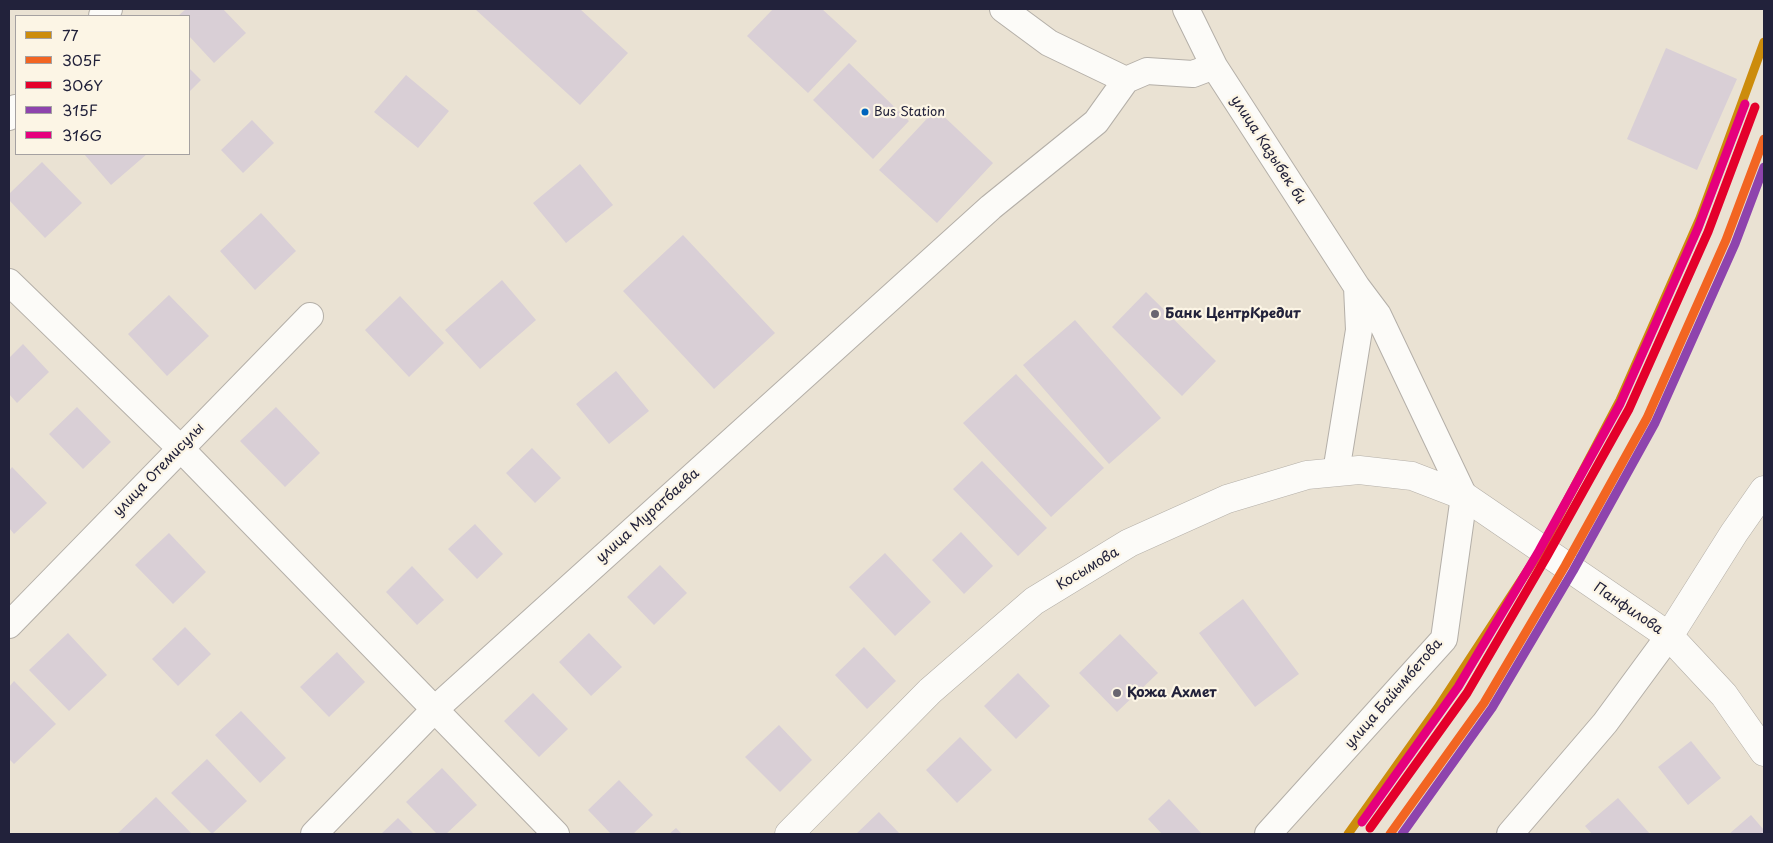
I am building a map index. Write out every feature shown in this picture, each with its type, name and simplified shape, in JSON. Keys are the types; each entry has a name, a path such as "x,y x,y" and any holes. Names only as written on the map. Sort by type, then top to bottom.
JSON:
{"street":[{"path":"1003,9 1049,43 1126,80 1147,71 1193,74 1214,66"},
{"name":"улица Казыбек би","path":"1186,9 1214,66 1357,287 1378,315 1464,496"},
{"name":"улица Муратбаева","path":"314,834 434,710 991,207 1096,122 1126,80"},
{"path":"9,282 180,448 556,834"},
{"path":"1336,472 1359,330 1357,287"},
{"name":"улица Отемисулы","path":"9,625 310,316"},
{"name":"Косымова","path":"790,834 930,691 1034,602 1129,543 1227,499 1307,475 1359,470 1412,476 1464,496"},
{"path":"1510,834 1605,723 1669,636 1734,533 1764,490"},
{"name":"Панфилова","path":"1464,496 1669,636 1724,695 1764,752"},
{"name":"улица Байымбетова","path":"1268,834 1444,639 1464,496"}],"building":[{"path":"186,9 223,9 246,33 214,63 190,37 190,15 179,15"},
{"path":"475,9 580,9 628,53 580,105"},
{"path":"773,9 822,9 857,41 808,93 747,36"},
{"path":"1666,48 1737,79 1697,170 1627,139"},
{"path":"849,63 909,121 873,159 813,100"},
{"path":"190,69 201,80 190,91"},
{"path":"406,75 449,111 418,148 374,112"},
{"path":"936,109 993,163 937,223 879,170"},
{"path":"252,120 274,143 243,173 221,150"},
{"path":"85,155 146,155 111,185"},
{"path":"42,162 82,203 45,238 9,200 9,194"},
{"path":"580,164 613,205 566,243 533,203"},
{"path":"261,213 296,251 255,290 220,251"},
{"path":"683,235 775,333 714,389 623,291"},
{"path":"502,280 536,320 480,369 445,330"},
{"path":"1146,292 1216,361 1182,396 1112,327"},
{"path":"169,295 209,336 167,376 128,334"},
{"path":"400,296 444,343 409,377 365,330"},
{"path":"1075,320 1161,418 1109,464 1023,365"},
{"path":"23,344 49,372 17,403 9,394 9,358"},
{"path":"616,371 649,411 609,444 576,404"},
{"path":"1016,374 1104,468 1051,517 963,423"},
{"path":"77,407 111,442 83,469 49,434"},
{"path":"276,407 320,453 285,487 240,441"},
{"path":"532,448 561,478 535,503 506,473"},
{"path":"982,461 1047,528 1018,556 953,489"},
{"path":"12,467 47,503 14,534 9,528 9,471"},
{"path":"475,524 503,554 477,579 448,549"},
{"path":"961,532 993,566 964,594 932,560"},
{"path":"169,533 206,572 173,604 135,565"},
{"path":"885,553 931,602 895,636 849,587"},
{"path":"660,565 687,593 654,625 627,597"},
{"path":"412,566 444,600 417,625 386,592"},
{"path":"1243,599 1299,674 1255,707 1199,633"},
{"path":"185,627 211,654 178,686 152,659"},
{"path":"68,633 107,675 69,711 29,670"},
{"path":"589,633 622,667 591,696 559,662"},
{"name":"Қожа Ахмет","path":"1120,634 1158,673 1117,712 1079,673"},
{"path":"864,647 896,681 867,709 835,675"},
{"path":"337,652 365,682 329,717 300,687"},
{"path":"1018,673 1050,706 1016,739 984,706"},
{"path":"14,681 56,724 14,764 9,759 9,687"},
{"path":"533,693 568,729 539,757 504,721"},
{"path":"241,711 286,758 260,783 215,735"},
{"path":"779,725 812,760 780,792 745,757"},
{"path":"960,737 992,770 957,803 926,770"},
{"path":"1691,741 1721,778 1688,805 1658,767"},
{"path":"207,759 247,801 212,834 171,793"},
{"path":"442,768 477,805 446,834 437,834 406,802"},
{"path":"619,780 653,815 633,834 611,834 588,810"},
{"path":"156,797 192,834 117,834"},
{"path":"1618,798 1650,834 1592,834 1585,826"},
{"path":"1169,799 1200,834 1162,834 1148,819"},
{"path":"879,812 900,834 856,834"},
{"path":"1751,815 1764,830 1764,834 1729,834"},
{"path":"398,818 414,834 381,834"},
{"path":"676,828 682,834 669,834"}],"transit line":[{"name":"77","path":"1348,834 1439,706 1541,550 1620,400 1700,218 1764,42"},
{"name":"316G","path":"1362,822 1458,687 1539,551 1620,404 1698,228 1745,104"},
{"name":"306Y","path":"1370,828 1467,693 1547,556 1629,409 1708,232 1755,107"},
{"name":"305F","path":"1390,834 1484,703 1565,566 1647,418 1726,240 1764,139"},
{"name":"315F","path":"1402,834 1492,708 1573,571 1655,423 1735,244 1764,167"}],"place":[{"name":"Bus Station","path":"865,112"},
{"name":"Банк ЦентрКредит","path":"1155,314"},
{"name":"Қожа Ахмет","path":"1117,693"}]}
